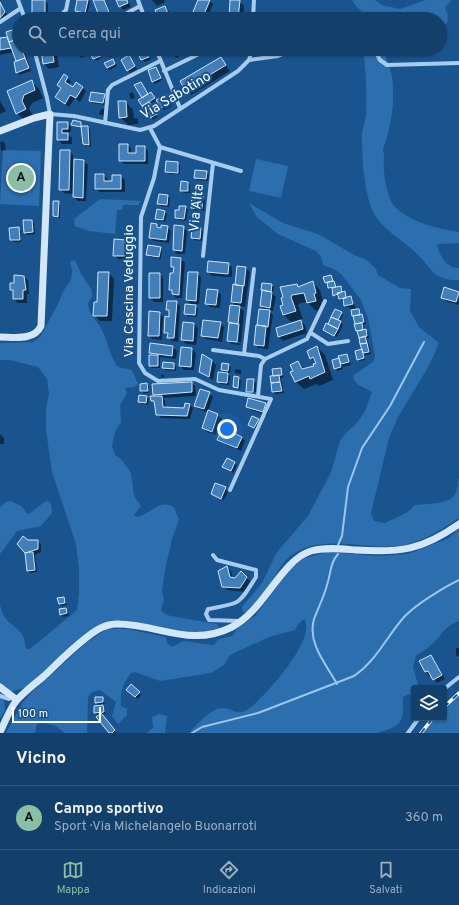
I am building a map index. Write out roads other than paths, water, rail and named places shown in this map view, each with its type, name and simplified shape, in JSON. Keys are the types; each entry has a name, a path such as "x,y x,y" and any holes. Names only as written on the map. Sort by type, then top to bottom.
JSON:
{"main road":[{"path":"0,130 50,114 41,326 34,336 0,337"},
{"path":"0,732 13,708 15,698 97,630 106,626 118,624 196,637 215,634 241,621 261,604 291,564 306,553 328,549 400,551 433,540 459,524"},
{"path":"0,687 15,698"}],"street":[{"path":"18,0 22,12"},
{"path":"64,12 66,10 68,0"},
{"path":"138,0 142,12"},
{"path":"253,12 254,0"},
{"path":"129,12 140,6"},
{"path":"15,12 21,8"},
{"path":"0,22 12,14"},
{"path":"36,56 46,92 50,114"},
{"path":"159,56 180,108"},
{"path":"164,71 195,56"},
{"path":"250,56 249,60 278,56"},
{"path":"378,56 387,66 459,63"},
{"path":"105,123 108,90 112,85 160,60"},
{"name":"Via Sabotino","path":"50,114 74,116 140,130 150,128 238,71 249,60"},
{"path":"150,128 160,147 241,171"},
{"name":"Via Cascina Veduggio","path":"160,147 154,178 141,217 140,366 151,378 158,381 194,379 219,390 258,396"},
{"name":"Via Alta","path":"203,256 213,163"},
{"path":"244,354 254,269"},
{"path":"230,490 271,399 258,396 261,365 265,359 300,343 307,338 311,333 325,301"},
{"path":"311,333 328,344 348,341"},
{"path":"213,350 244,354 265,359"},
{"path":"213,555 217,560 256,570 256,576 238,602 226,607 208,609 206,614 209,620 233,619 241,621"},
{"path":"447,687 459,677"},
{"path":"0,696 9,699 15,698"},
{"path":"408,733 417,721"}],"waterway":[{"path":"338,545 342,536 348,487 362,448 390,406 424,342"},
{"path":"337,684 315,645 313,628 314,619 323,598 332,565 338,554"},
{"path":"192,733 202,727 258,713 354,676 369,662 398,624 410,611 431,596 459,580"}],"railway":[{"path":"447,704 459,693"},
{"path":"421,733 431,721"}],"place":[{"name":"Campo sportivo","path":"21,178"}]}
